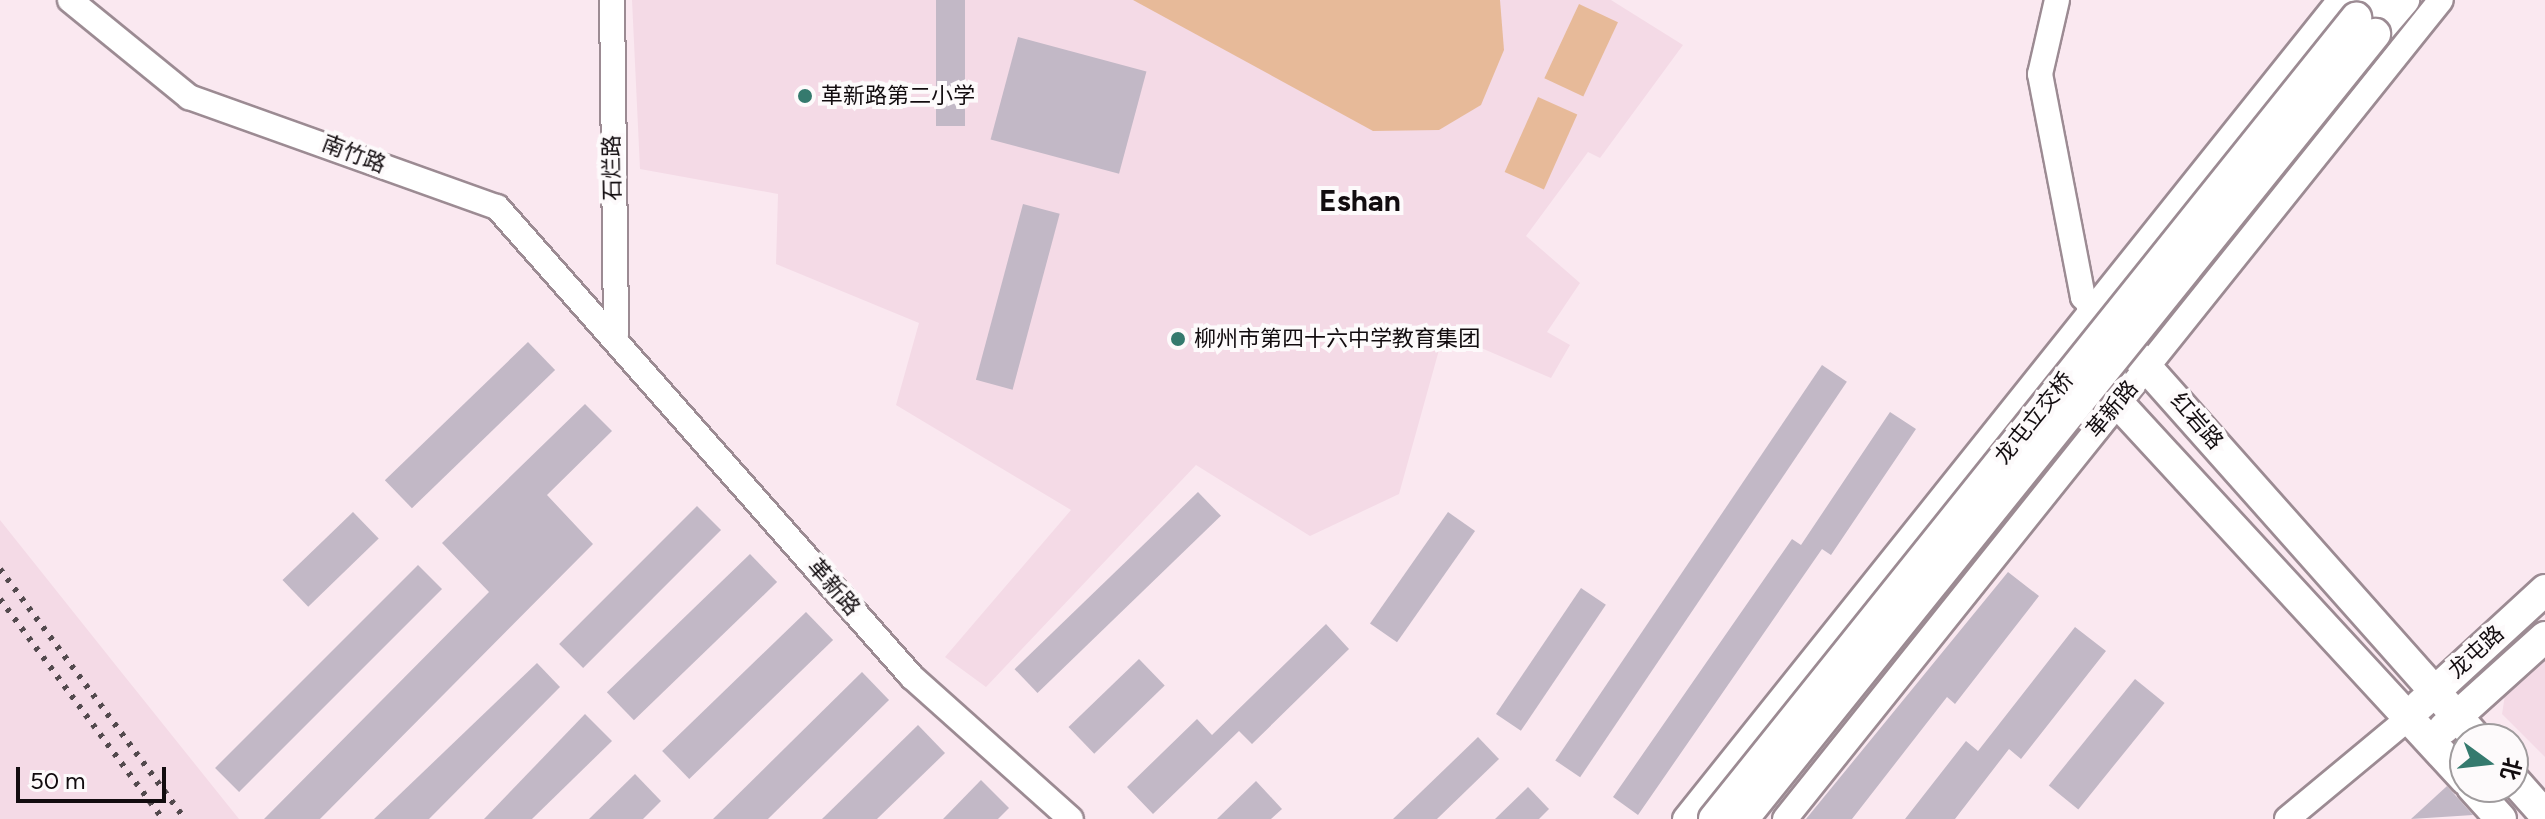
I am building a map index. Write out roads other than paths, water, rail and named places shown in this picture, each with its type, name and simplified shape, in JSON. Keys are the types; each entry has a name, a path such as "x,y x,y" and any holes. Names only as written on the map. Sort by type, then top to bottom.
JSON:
{"main road":[{"path":"2360,13 2404,0"},
{"name":"龙屯立交桥","path":"1714,819 2360,13"},
{"name":"龙屯立交桥","path":"1743,819 2360,13"},
{"name":"红岩路","path":"2092,307 2149,365 2463,723"},
{"path":"2092,307 2118,403 2449,761"},
{"name":"龙屯路","path":"2410,717 2433,690 2545,590"},
{"name":"龙屯路","path":"2471,723 2545,637"},
{"name":"龙屯路","path":"2431,740 2449,734"},
{"path":"2529,797 2545,815"},
{"path":"2486,803 2501,819"}],"street":[{"name":"南竹路","path":"70,0 189,97 497,207 616,335"},
{"name":"石烂路","path":"612,0 616,335"},
{"name":"红岩路","path":"2057,0 2040,74 2083,297 2092,307"},
{"name":"革新路","path":"1785,819 2441,0"},
{"path":"1685,819 2092,307 2360,13"},
{"name":"革新路","path":"616,335 912,677 1071,819"},
{"path":"2287,819 2410,717"}],"railway":[{"path":"0,569 185,819"},
{"path":"0,599 163,819"}],"place":[{"name":"革新路第二小学","path":"805,96"},
{"name":"柳州市第四十六中学教育集团","path":"1178,339"}],"district":[{"name":"Eshan","path":"1360,201"}]}
